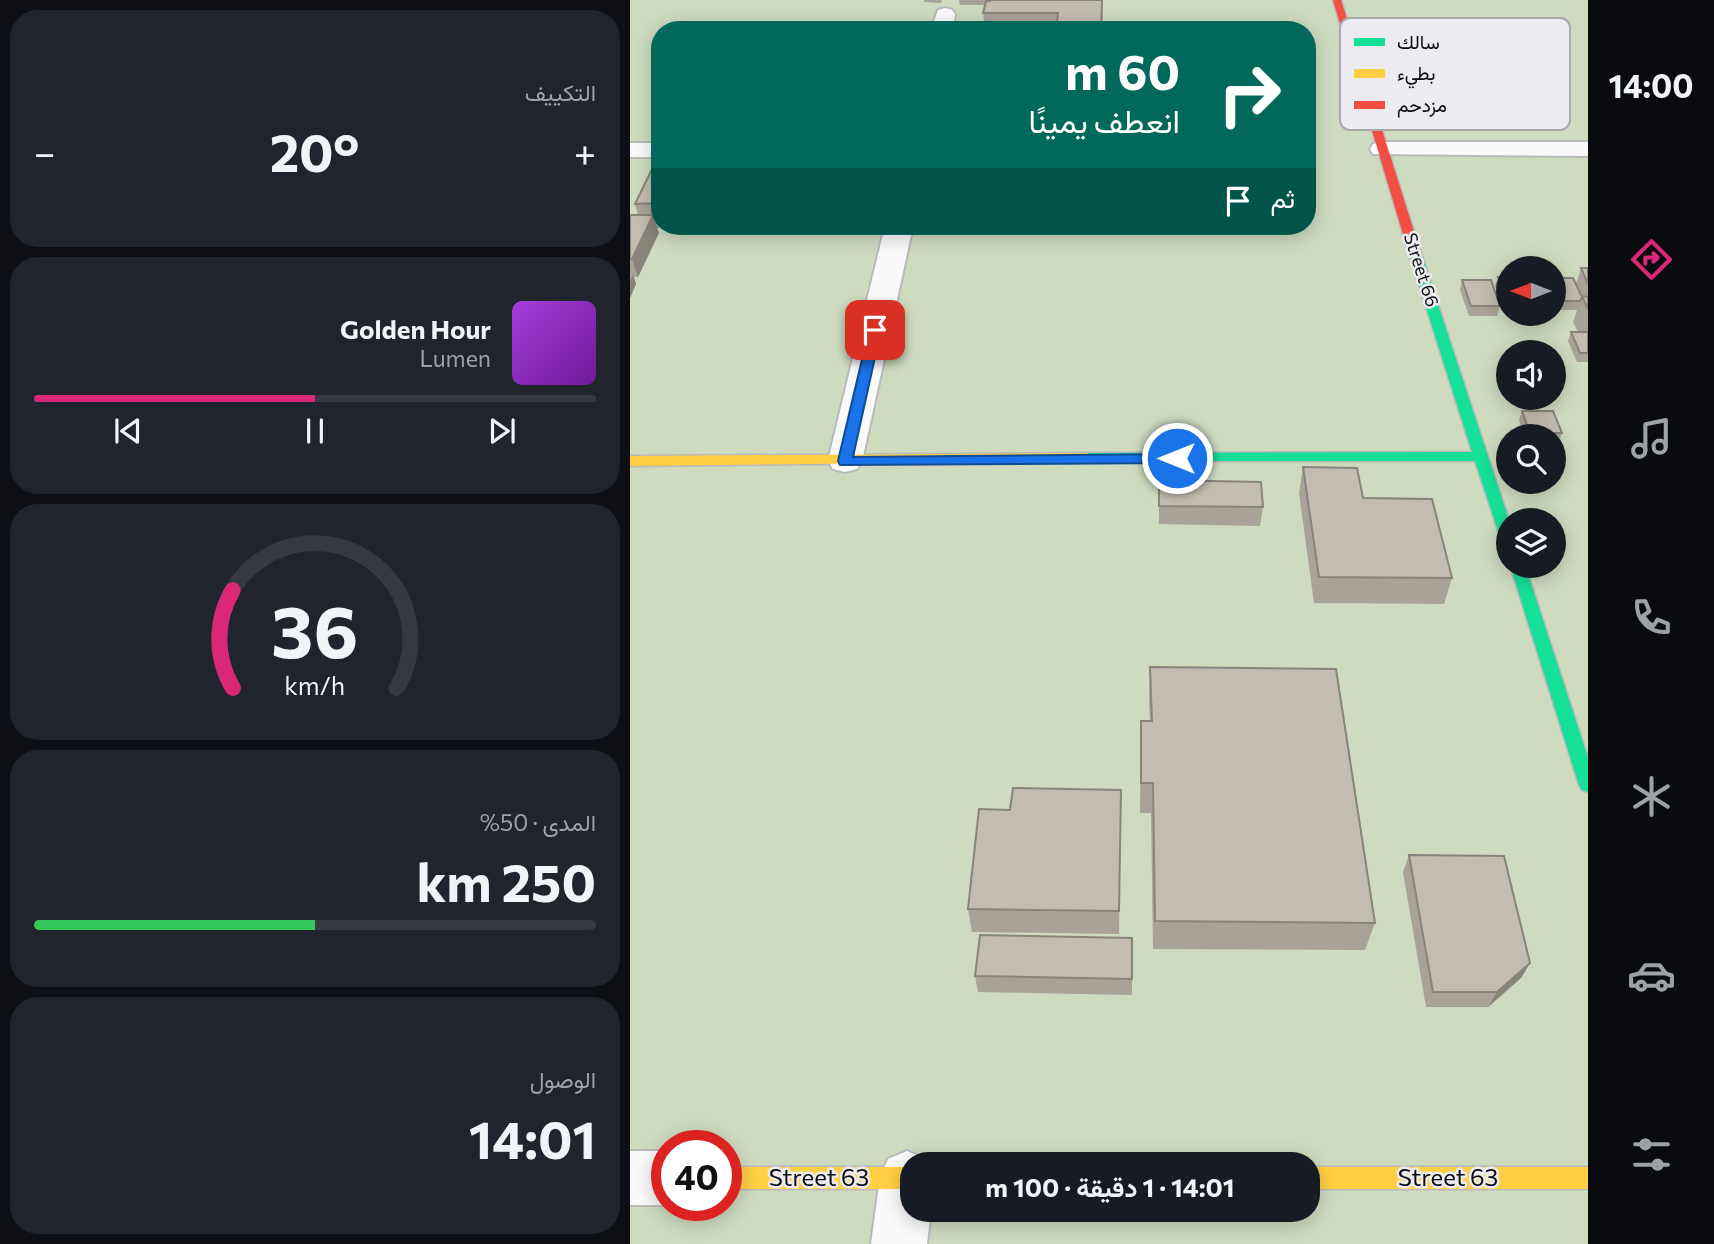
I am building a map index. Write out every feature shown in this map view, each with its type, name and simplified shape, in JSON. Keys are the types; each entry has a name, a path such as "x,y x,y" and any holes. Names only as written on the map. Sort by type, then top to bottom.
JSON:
{"street":[{"name":"Street 66","path":"1338,0 1343,18"},
{"name":"Street 66","path":"1376,130 1498,508"},
{"path":"1382,149 1588,149"},
{"path":"630,150 651,150"},
{"path":"845,461 897,235"},
{"path":"630,461 1481,456"},
{"path":"1521,578 1588,785"},
{"path":"630,1178 651,1178"},
{"name":"Street 63","path":"742,1178 900,1178"},
{"name":"Street 63","path":"1320,1178 1588,1178"},
{"path":"900,1244 903,1222"}],"green space":[{"path":"630,0 1588,0 1588,1244 630,1244"}],"building":[{"path":"1102,0 1101,21 1057,21 1058,13 983,13 986,1"},
{"path":"651,171 651,203 635,204"},
{"path":"630,215 651,215 651,219 630,259"},
{"path":"1581,268 1588,268 1588,284"},
{"path":"1566,278 1573,278 1582,297 1580,301 1566,301"},
{"path":"1462,280 1491,280 1496,294 1496,306 1471,306"},
{"path":"1582,296 1588,297 1588,309"},
{"path":"1571,332 1588,332 1588,353 1580,353"},
{"path":"1522,411 1553,411 1558,424 1527,424"},
{"path":"1303,467 1357,468 1363,498 1432,499 1452,578 1319,577"},
{"path":"1159,480 1261,482 1263,507 1159,506"},
{"path":"1150,667 1336,669 1375,923 1155,921 1153,783 1141,783 1141,721 1152,721"},
{"path":"1013,788 1121,790 1119,911 968,909 979,809 1010,810"},
{"path":"1409,855 1504,856 1530,963 1497,992 1433,992"},
{"path":"980,935 1132,938 1132,979 975,976"}],"traffic: fast":[{"path":"1412,244 1498,508"},
{"path":"1087,458 1481,456"},
{"path":"1521,578 1588,785"}],"traffic: slow":[{"path":"630,461 1087,458"},
{"path":"742,1178 900,1178"},
{"path":"1320,1178 1588,1178"}],"traffic: jam":[{"path":"1337,0 1343,18"},
{"path":"1377,130 1412,244"}],"route":[{"path":"875,330 845,461 1177,458"}]}
